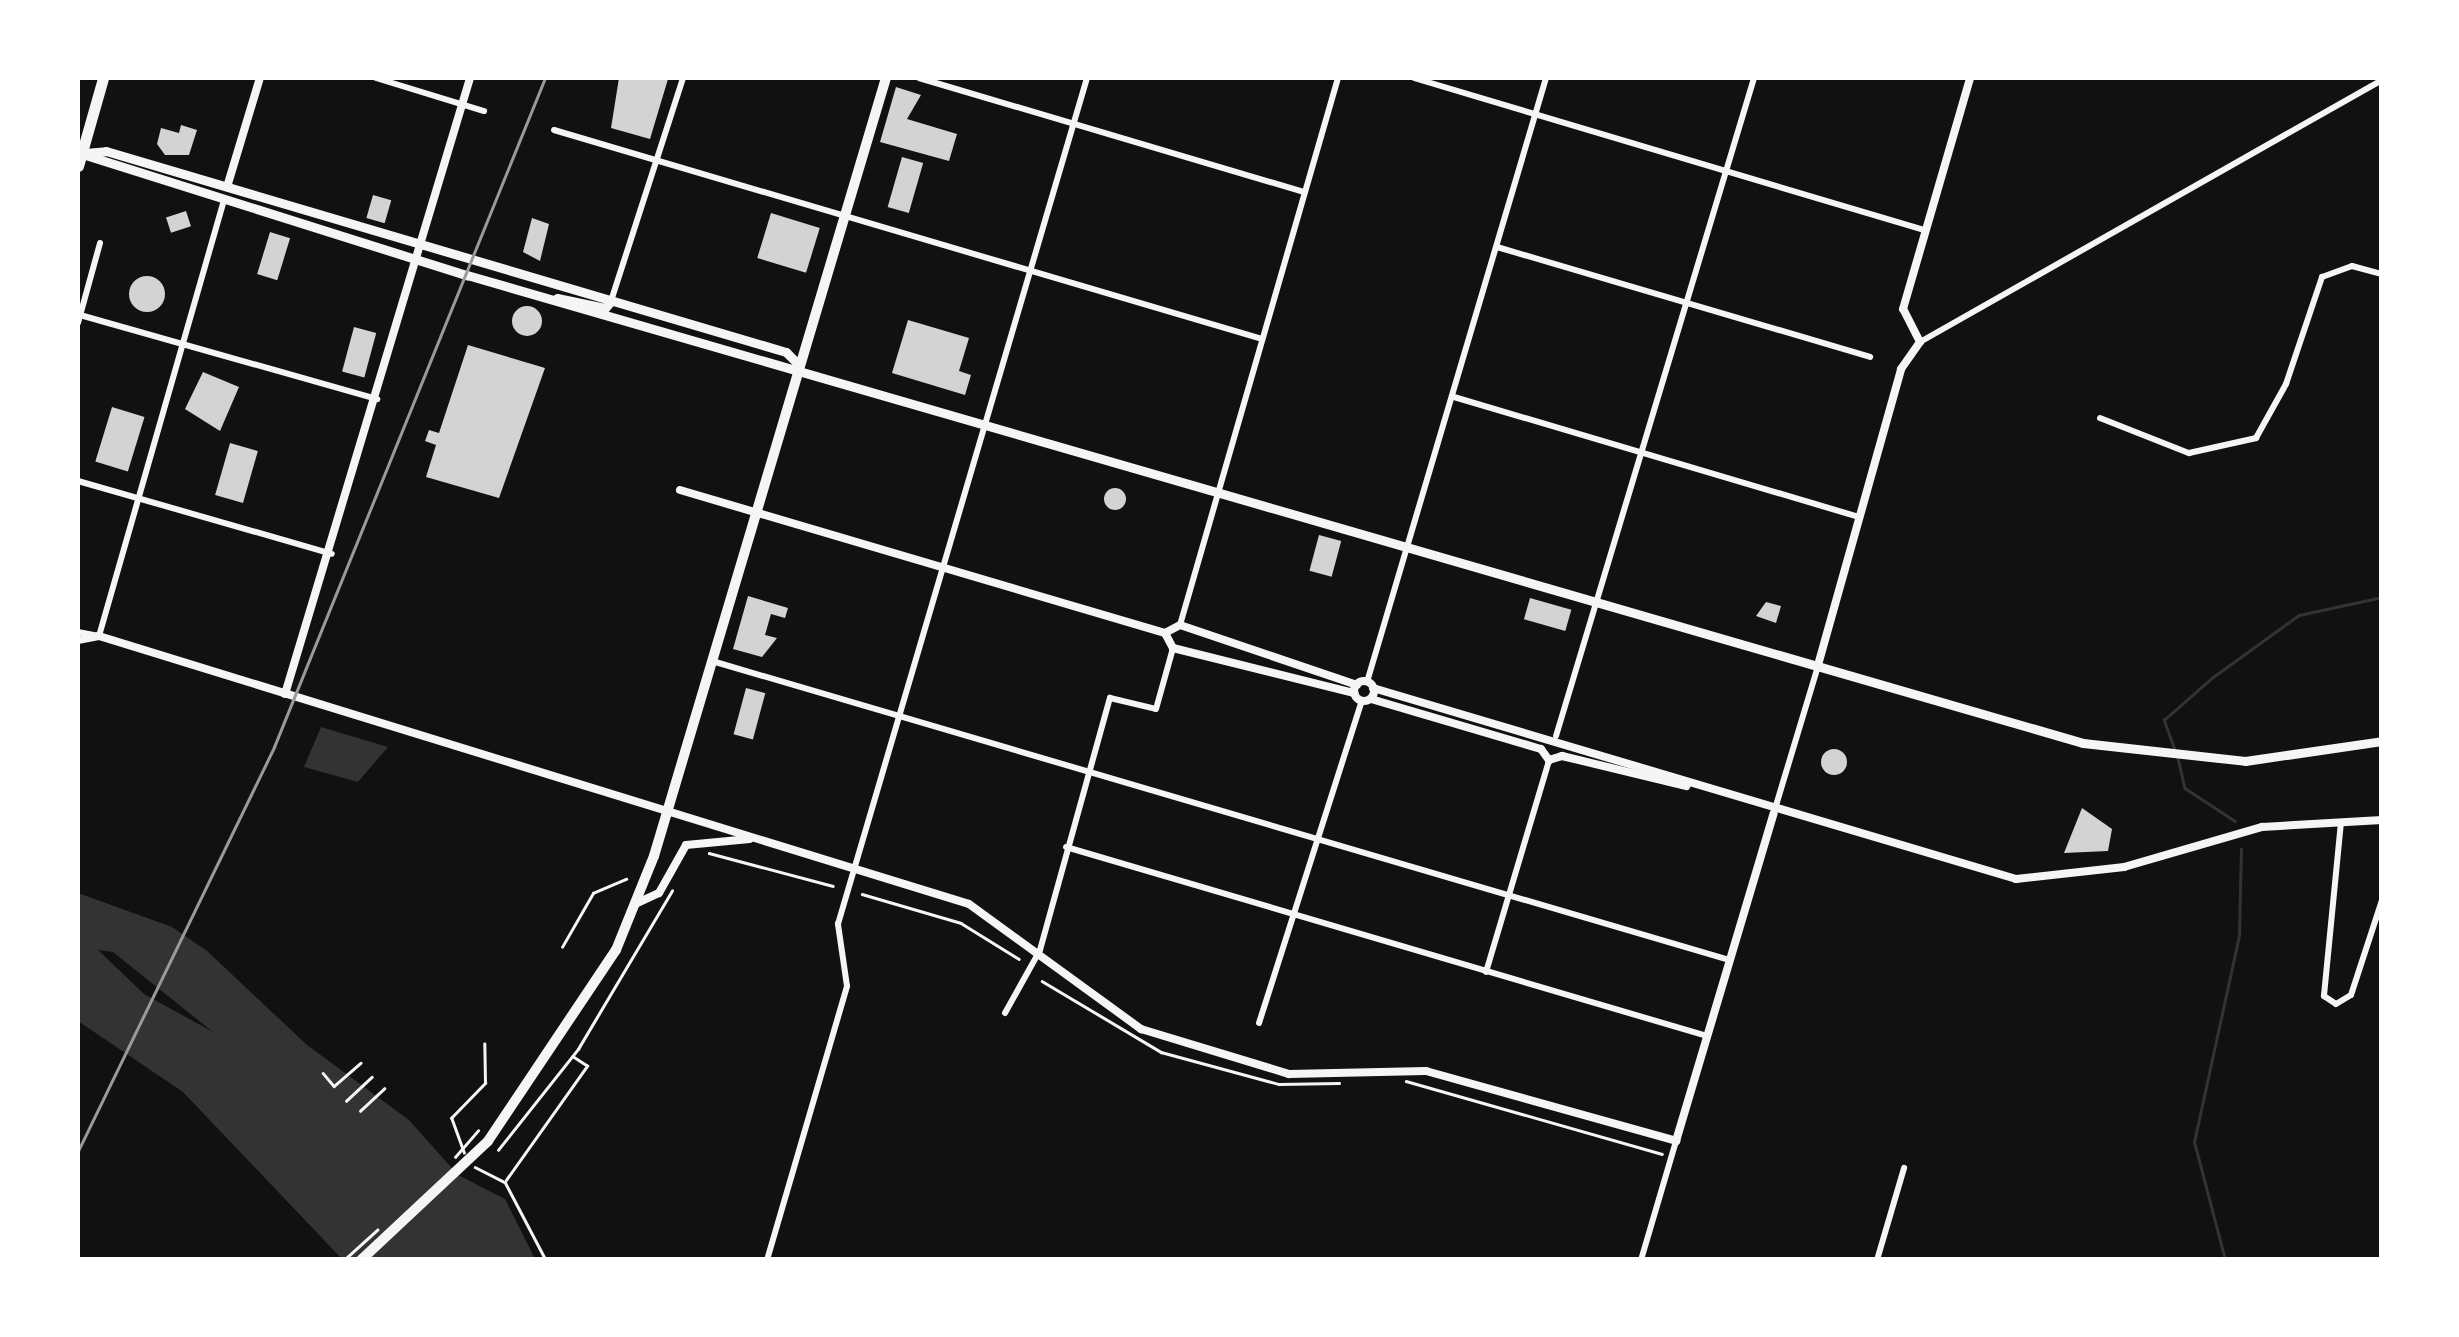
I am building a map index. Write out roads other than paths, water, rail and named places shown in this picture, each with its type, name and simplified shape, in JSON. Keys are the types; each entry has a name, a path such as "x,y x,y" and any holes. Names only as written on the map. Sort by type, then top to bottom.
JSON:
{"highway":[{"path":"79,157 103,78"}],"main road":[{"path":"361,1260 493,1145 565,1039 635,904 667,811 886,78"},
{"path":"79,157 106,151 786,352 799,365"},
{"path":"79,157 550,299 799,365 1818,665 2158,758 2299,757 2382,741"},
{"path":"550,299 605,308 611,301"}],"street":[{"path":"227,187 260,78"},
{"path":"376,78 484,111"},
{"path":"285,694 332,554 470,78"},
{"path":"611,301 683,78"},
{"path":"919,78 1305,192"},
{"path":"767,1260 846,986 837,940 854,870 1087,78"},
{"path":"1184,646 1184,628 1219,489 1338,78"},
{"path":"1414,78 1924,230"},
{"path":"1259,1022 1366,700 1363,687 1454,397 1546,78"},
{"path":"1541,749 1552,737 1598,600 1754,78"},
{"path":"1920,342 1903,309 1969,80 1955,78"},
{"path":"1640,1260 1818,665 1901,369 1920,342 2382,80"},
{"path":"554,130 1262,339"},
{"path":"99,636 224,199"},
{"path":"100,243 79,319 377,399"},
{"path":"1497,248 1870,358"},
{"path":"2100,418 2189,453 2256,438 2286,384 2311,295 2335,269 2382,274"},
{"path":"1454,397 1858,517"},
{"path":"78,481 332,554"},
{"path":"680,490 1164,633 1184,628 1363,687"},
{"path":"78,632 969,904 1040,950 1141,1028 1289,1074 1426,1072 1676,1141"},
{"path":"1005,1013 1040,950 1110,698 1156,708 1173,648 1164,633"},
{"path":"78,640 99,636"},
{"path":"1173,648 1184,646 1363,687 1552,737 1774,813 2016,880 2124,867 2262,827 2382,820"},
{"path":"710,661 1729,960"},
{"path":"1363,687 1366,700"},
{"path":"1366,700 1541,749 1550,760"},
{"path":"1562,756 1564,744"},
{"path":"1550,760 1562,756 1691,786"},
{"path":"1486,972 1550,760"},
{"path":"2341,821 2324,996 2336,1004 2351,995 2382,900"},
{"path":"635,904 659,893 686,845 750,840"},
{"path":"1066,847 1707,1036"},
{"path":"1877,1260 1904,1168"}],"waterway":[{"path":"2175,751 2164,720 2213,677 2299,615 2382,597"},
{"path":"2178,758 2185,788 2235,821"},
{"path":"2225,1260 2194,1142 2239,935 2241,849"}],"railway":[{"path":"78,1151 274,747 545,78"}]}
